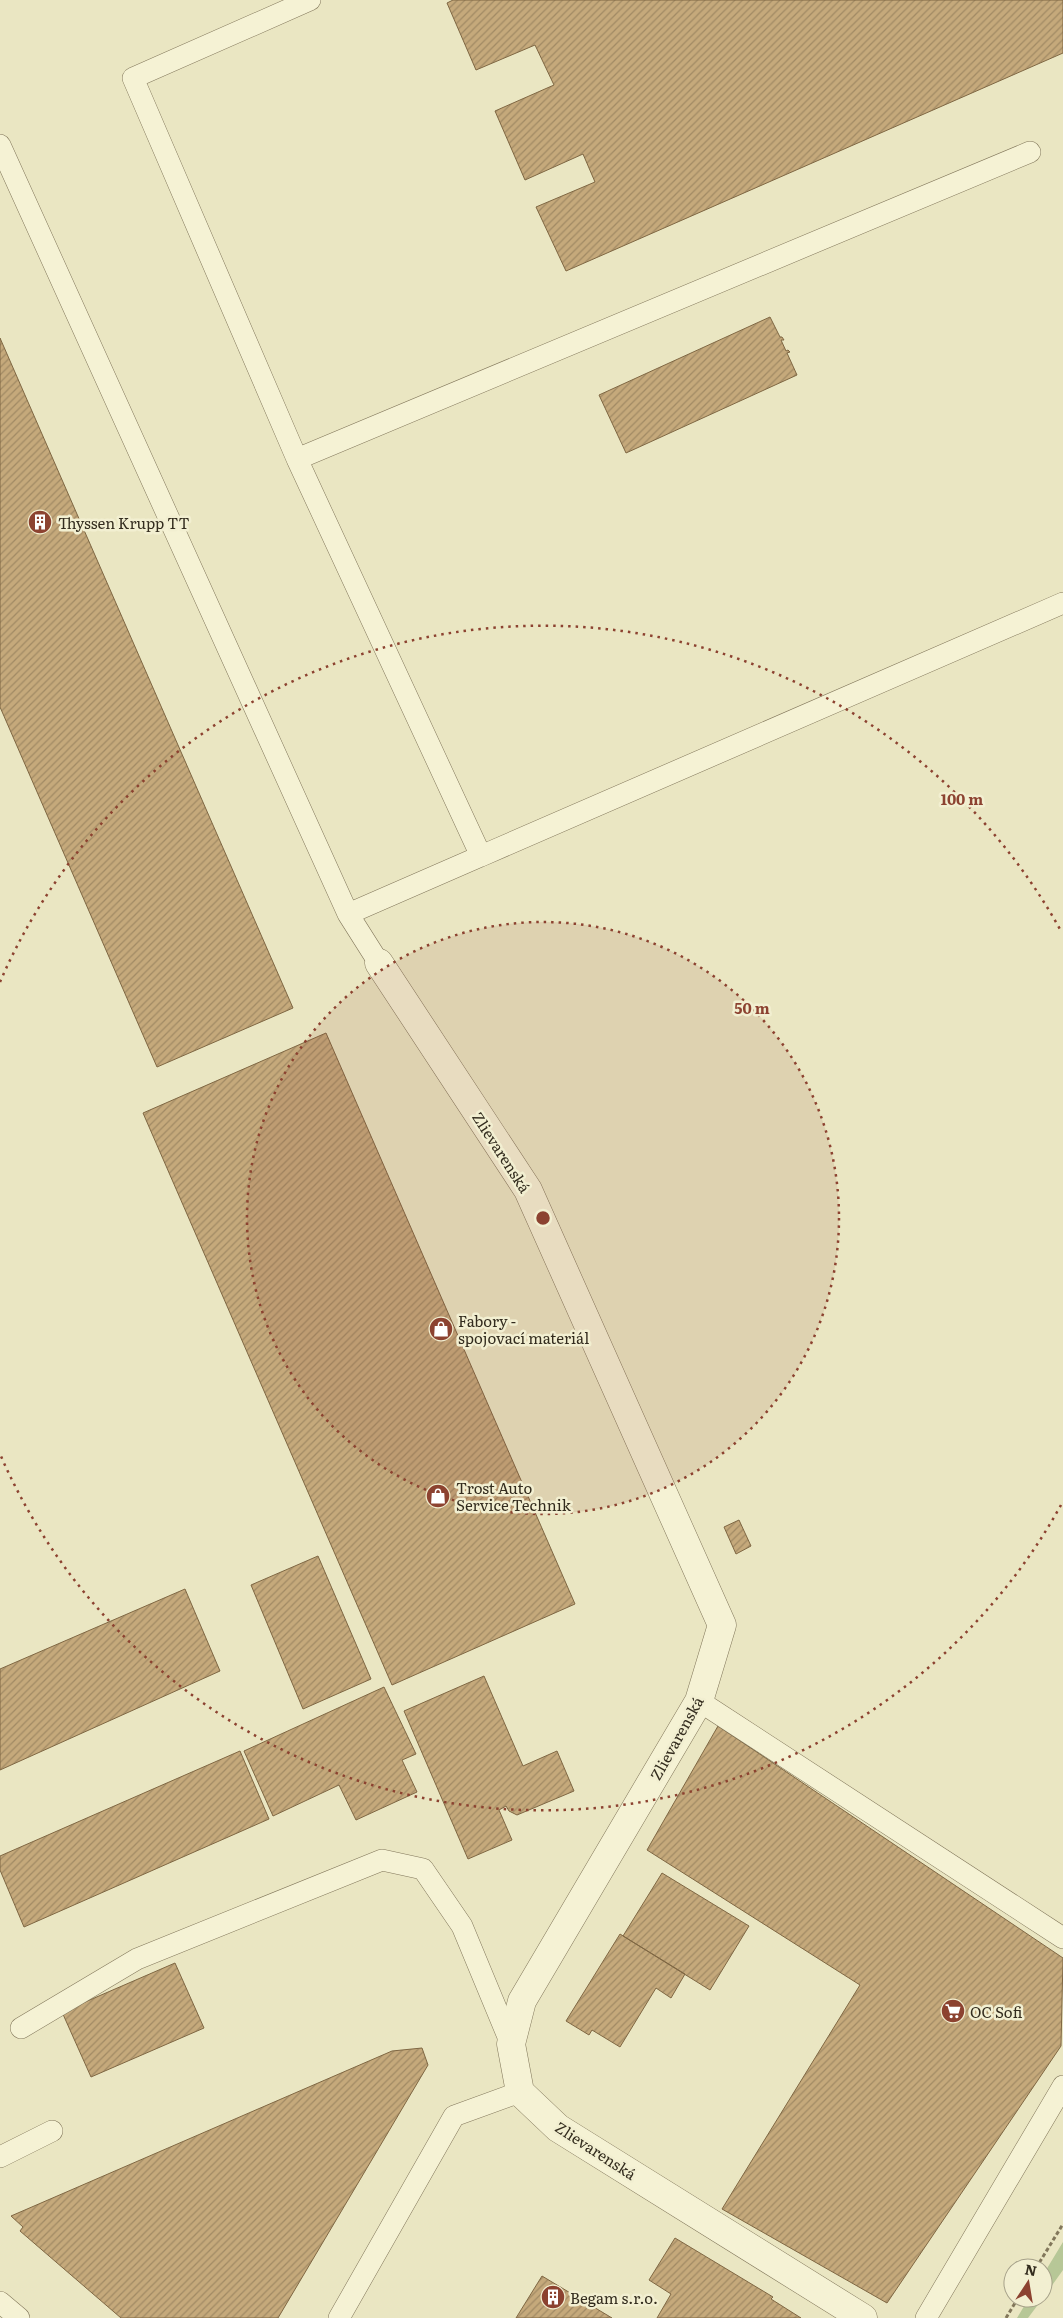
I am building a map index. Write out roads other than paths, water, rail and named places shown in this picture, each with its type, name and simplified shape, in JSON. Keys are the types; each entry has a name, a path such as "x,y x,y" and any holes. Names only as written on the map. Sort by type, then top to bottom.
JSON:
{"street":[{"name":"Zlievarenská","path":"379,963 528,1190 722,1625 699,1701 522,2001 511,2044 520,2092 558,2128 863,2318"}],"lane":[{"path":"310,0 133,78 297,459 481,856"},
{"path":"0,145 348,914 379,963"},
{"path":"297,459 1030,152"},
{"path":"348,914 1063,603"},
{"path":"699,1701 1063,1938"},
{"path":"21,2028 137,1960 382,1860 423,1869 429,1877 462,1926 511,2044"},
{"path":"926,2318 1063,2086"},
{"path":"339,2318 454,2116 520,2092"},
{"path":"0,2157 52,2131"},
{"path":"0,2302 19,2318"}],"place":[{"name":"Thyssen Krupp TT","path":"40,522"},
{"name":"Fabory - spojovací materiál","path":"441,1329"},
{"name":"Trost Auto Service Technik","path":"438,1496"},
{"name":"OC Sofi","path":"953,2011"},
{"name":"Begam s.r.o.","path":"553,2297"}]}
